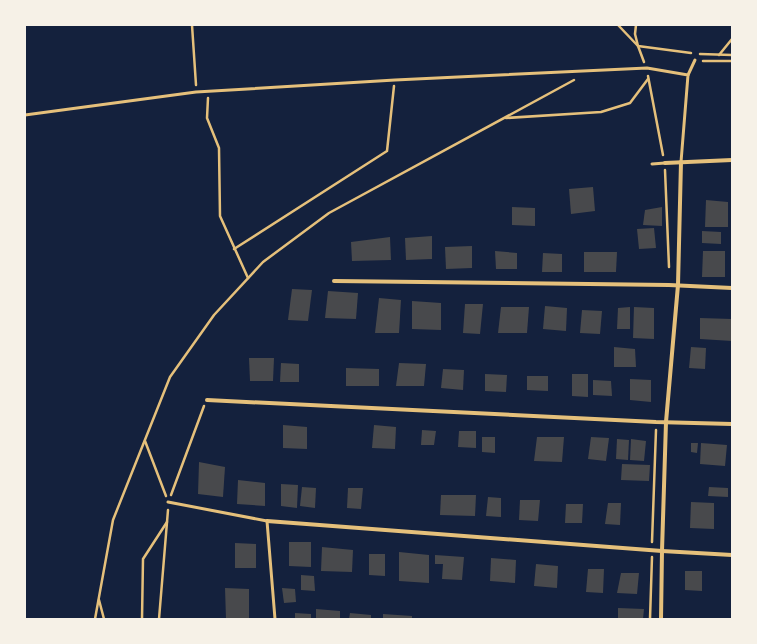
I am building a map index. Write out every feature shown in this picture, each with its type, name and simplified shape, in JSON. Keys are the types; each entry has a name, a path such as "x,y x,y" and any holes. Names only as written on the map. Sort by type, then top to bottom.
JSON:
{"street":[{"path":"665,163 732,160"},
{"path":"661,619 666,422 678,285 681,162"},
{"path":"334,281 678,285 732,288"},
{"path":"207,400 732,424"},
{"path":"267,521 662,552 732,555"}],"lane":[{"path":"681,162 688,75 695,60"},
{"path":"26,115 209,91 395,80 647,68 688,75"},
{"path":"652,164 665,163"},
{"path":"168,502 267,521 274,619"}],"path":[{"path":"192,25 196,92"},
{"path":"618,25 638,46 695,54 732,55"},
{"path":"636,25 635,34 647,68 665,163"},
{"path":"719,55 732,39"},
{"path":"695,60 732,62"},
{"path":"95,619 113,520 170,377 214,315 263,262 329,213 590,71"},
{"path":"503,118 601,112 630,103 648,79"},
{"path":"234,249 388,151 395,80"},
{"path":"209,91 208,118 219,148 220,216 248,279"},
{"path":"144,441 168,502"},
{"path":"142,619 143,559 167,522"},
{"path":"98,599 104,619"}],"building":[{"path":"593,187 595,211 571,214 569,189"},
{"path":"706,200 728,202 728,227 705,227"},
{"path":"512,207 535,208 535,226 512,225"},
{"path":"662,207 662,226 643,225 645,210"},
{"path":"654,228 656,248 639,249 637,229"},
{"path":"702,231 721,232 721,244 702,243"},
{"path":"432,236 432,259 406,260 405,238"},
{"path":"390,237 391,260 352,261 351,242"},
{"path":"472,246 472,268 446,269 445,247"},
{"path":"495,251 517,253 517,269 496,269"},
{"path":"703,251 725,251 725,277 702,277"},
{"path":"584,252 617,252 616,272 584,272"},
{"path":"543,253 562,254 562,272 542,272"},
{"path":"292,289 312,290 308,321 288,320"},
{"path":"328,291 358,293 356,319 325,318"},
{"path":"379,298 401,300 399,333 375,333"},
{"path":"412,301 441,303 441,330 412,329"},
{"path":"465,304 483,304 480,334 463,333"},
{"path":"545,306 567,308 566,331 543,329"},
{"path":"501,307 529,307 527,333 498,333"},
{"path":"630,307 630,329 617,329 618,308"},
{"path":"634,307 654,308 654,339 633,338"},
{"path":"582,310 602,311 600,334 580,333"},
{"path":"700,318 732,319 732,341 700,339"},
{"path":"614,347 635,349 636,367 614,367"},
{"path":"691,347 706,348 705,369 689,368"},
{"path":"249,358 274,358 273,381 250,381"},
{"path":"281,363 299,364 299,382 280,382"},
{"path":"399,363 426,364 424,386 396,386"},
{"path":"346,368 379,369 379,386 346,386"},
{"path":"443,369 464,370 463,390 441,388"},
{"path":"485,374 507,375 506,392 485,391"},
{"path":"572,374 588,374 588,397 572,396"},
{"path":"527,376 548,376 548,391 527,390"},
{"path":"630,379 651,380 651,402 630,400"},
{"path":"593,380 611,381 612,396 593,395"},
{"path":"283,425 307,427 307,449 283,448"},
{"path":"374,425 396,427 395,449 372,448"},
{"path":"422,430 436,431 434,445 421,445"},
{"path":"459,431 476,431 476,448 458,447"},
{"path":"482,437 495,437 495,453 482,452"},
{"path":"537,437 564,437 562,462 534,461"},
{"path":"591,437 609,438 606,461 588,459"},
{"path":"617,439 629,440 628,460 616,459"},
{"path":"631,439 646,441 644,461 630,460"},
{"path":"691,443 698,443 697,453 691,452"},
{"path":"701,443 727,445 725,466 700,464"},
{"path":"199,462 225,467 223,497 198,494"},
{"path":"622,464 650,465 649,481 621,480"},
{"path":"238,480 265,483 265,506 237,504"},
{"path":"281,484 298,485 297,508 281,506"},
{"path":"302,487 316,488 315,508 300,506"},
{"path":"709,487 728,488 728,497 708,496"},
{"path":"348,488 363,488 361,509 347,508"},
{"path":"441,495 476,495 475,516 440,515"},
{"path":"488,497 501,498 501,517 486,516"},
{"path":"520,500 540,500 538,521 519,520"},
{"path":"691,502 714,503 714,529 690,528"},
{"path":"608,503 621,503 620,525 605,524"},
{"path":"566,504 583,504 582,523 565,523"},
{"path":"289,542 311,542 311,567 289,566"},
{"path":"235,543 256,544 256,568 235,568"},
{"path":"322,547 353,550 352,572 321,571"},
{"path":"399,552 429,555 429,583 399,581"},
{"path":"369,554 385,554 385,576 369,575"},
{"path":"435,555 464,557 462,580 442,579 443,564 435,564"},
{"path":"491,558 516,560 515,583 490,581"},
{"path":"536,564 558,566 557,588 534,586"},
{"path":"588,569 604,569 603,593 586,592"},
{"path":"685,571 702,571 702,591 685,590"},
{"path":"621,573 639,573 637,594 617,593"},
{"path":"301,575 314,576 315,591 301,590"},
{"path":"225,588 249,589 249,619 226,619"},
{"path":"282,588 295,589 296,602 284,603"},
{"path":"618,608 644,609 643,619 618,619"},
{"path":"316,609 340,611 340,619 316,619"},
{"path":"295,613 311,614 311,619 295,619"},
{"path":"350,613 371,615 371,619 349,619"},
{"path":"383,614 412,616 412,619 383,619"}]}
